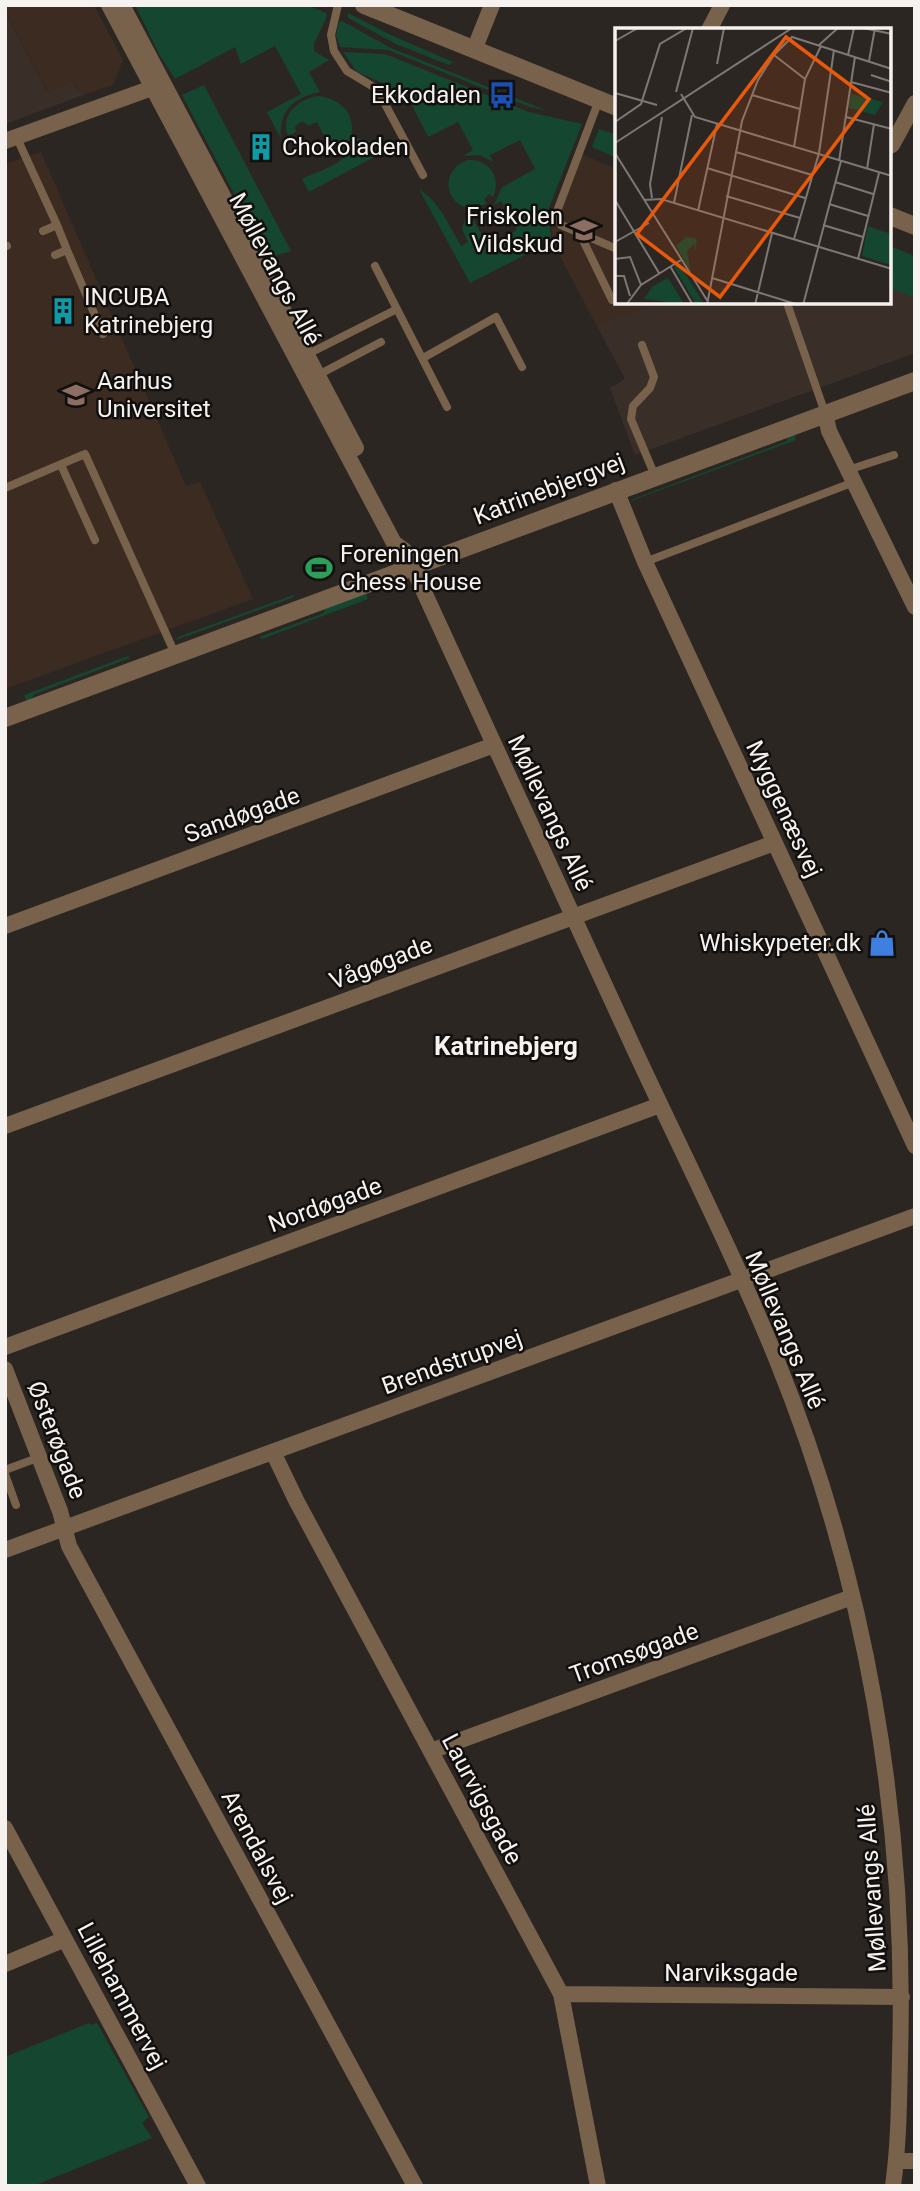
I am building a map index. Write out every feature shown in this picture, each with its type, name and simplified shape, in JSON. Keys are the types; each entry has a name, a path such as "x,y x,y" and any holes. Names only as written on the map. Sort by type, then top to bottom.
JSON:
{"street":[{"name":"Møllevangs Allé","path":"109,5 394,543 404,550"},
{"name":"Møllevangs Allé","path":"122,5 404,538 404,550 741,1280 777,1360 802,1427 830,1510 852,1597 882,1735 890,1797 898,1894 902,1997 893,2186"},
{"path":"364,5 615,106"},
{"path":"474,50 492,5"},
{"path":"710,28 722,5"},
{"path":"11,139 152,88"},
{"path":"892,145 915,103"},
{"path":"892,217 915,226"},
{"name":"Katrinebjergvej","path":"5,718 413,568 825,412 915,381"},
{"path":"825,412 829,431 915,607"},
{"name":"Myggenæsvej","path":"615,490 645,562 915,1146"},
{"name":"Sandøgade","path":"5,926 494,745"},
{"name":"Vågøgade","path":"5,1126 197,1057 573,915 774,844"},
{"name":"Nordøgade","path":"5,1348 660,1105"},
{"name":"Brendstrupvej","path":"5,1550 914,1218"},
{"name":"Østerøgade","path":"5,1369 65,1528"},
{"name":"Laurvigsgade","path":"272,1452 561,1994 598,2186"},
{"name":"Arendalsvej","path":"65,1528 74,1555 415,2186"},
{"name":"Tromsøgade","path":"431,1751 852,1597"},
{"name":"Lillehammervej","path":"5,1828 198,2186"},
{"path":"5,1964 65,1939"},
{"name":"Narviksgade","path":"561,1994 902,1997"},
{"path":"896,2161 915,2161"}],"lane":[{"path":"338,5 331,34 334,51 348,71 377,89 423,174"},
{"path":"599,100 556,214 561,225 615,248"},
{"path":"11,139 57,225 103,334"},
{"path":"43,231 57,225"},
{"path":"579,232 612,300 615,299"},
{"path":"55,255 68,250"},
{"path":"375,266 447,408"},
{"path":"787,304 825,412"},
{"path":"306,355 397,309"},
{"path":"423,358 496,317 522,367"},
{"path":"318,375 381,342"},
{"path":"642,345 654,377 650,388 633,406 631,419 655,475"},
{"path":"5,488 85,454 176,656"},
{"path":"645,562 851,476 894,454"},
{"path":"61,465 95,540"},
{"path":"16,1505 5,1472 40,1457"}],"shaded area":[{"path":"5,5 94,5 123,60 113,85 86,94 77,88 72,80 48,93 5,11"},
{"path":"5,11 47,92 72,80 77,88 86,94 5,124"},
{"name":"Aarhus Universitet","path":"41,152 186,486 200,482 253,599 5,689 5,164"},
{"path":"576,152 615,168 615,304 892,304 892,286 915,296 915,353 635,455 610,388 625,379 552,241 551,219"},
{"name":"Friskolen Vildskud","path":"576,152 615,169 615,304 654,304 597,326 552,241 551,219"}],"green space":[{"path":"135,5 307,5 326,13 314,44 314,51 329,60 309,72 320,92 295,102 285,113 281,139 267,112 301,94 275,46 241,64 235,47 175,79 159,54"},
{"path":"348,13 453,62 449,65 396,44 348,18"},
{"path":"342,21 391,48 548,111 530,107 388,50 340,47 336,35 339,22"},
{"path":"343,52 385,54 529,112 582,124 547,213 552,241 470,283 419,189 438,208 461,246 468,242 462,229 467,212 480,212 472,217 487,245 517,230 501,201 494,205 502,187 535,169 520,140 490,155 493,162 480,155 463,156 473,150 458,122 428,137 407,95 396,100 388,85 357,72"},
{"path":"204,85 291,251 268,258 182,95"},
{"path":"318,96 340,104 351,120 350,139 336,158 317,122 308,126 304,122 299,123 295,127 296,132 288,136 286,121 292,109"},
{"path":"599,129 615,134 615,157 592,147"},
{"path":"356,138 371,141 378,155 309,192 302,179 341,160 347,155"},
{"path":"468,160 488,166 495,176 493,197 489,194 484,200 487,203 475,207 464,207 450,194 450,175 457,166"},
{"path":"892,247 915,256 915,298 892,289"},
{"path":"794,434 796,440 631,501 787,441 788,437"},
{"path":"366,593 368,599 262,639 259,637 324,613 325,607"},
{"path":"296,594 292,598 176,640 178,637"},
{"path":"128,656 130,658 35,694 26,701 24,695"},
{"path":"89,2023 97,2023 149,2117 142,2123 152,2138 33,2186 5,2186 5,2057"}],"place":[{"name":"Ekkodalen","path":"502,95"},
{"name":"Chokoladen","path":"261,147"},
{"name":"Friskolen Vildskud","path":"584,230"},
{"name":"INCUBA Katrinebjerg","path":"63,311"},
{"name":"Aarhus Universitet","path":"76,395"},
{"name":"Foreningen Chess House","path":"319,568"},
{"name":"Whiskypeter.dk","path":"882,943"}],"district":[{"name":"Katrinebjerg","path":"506,1046"}]}
